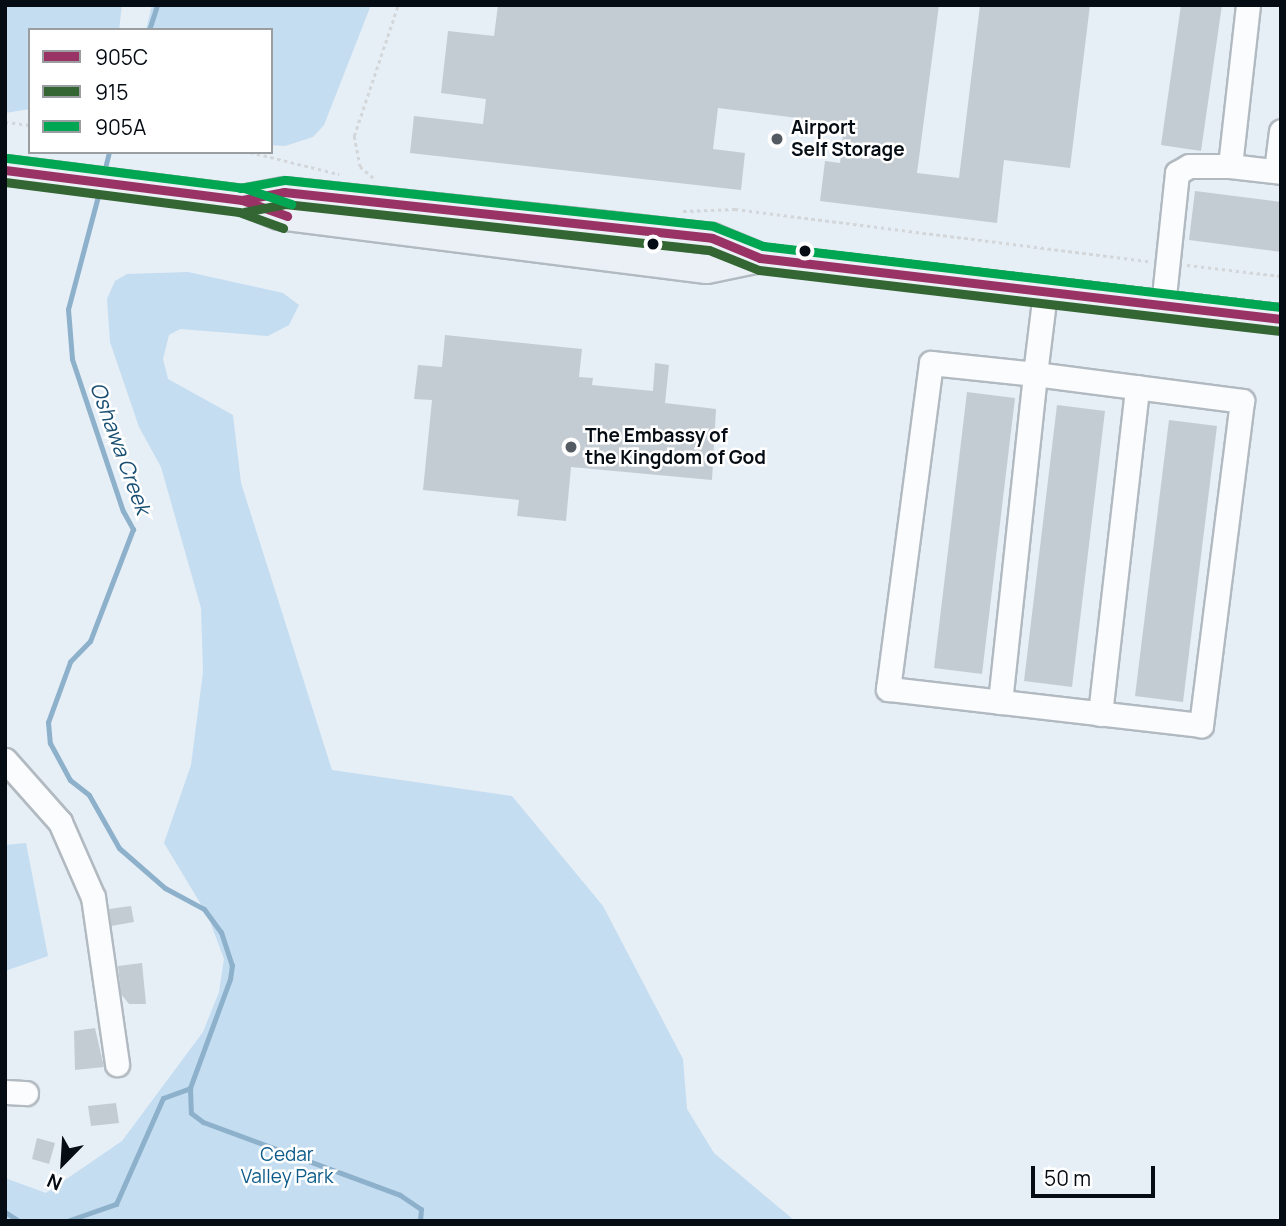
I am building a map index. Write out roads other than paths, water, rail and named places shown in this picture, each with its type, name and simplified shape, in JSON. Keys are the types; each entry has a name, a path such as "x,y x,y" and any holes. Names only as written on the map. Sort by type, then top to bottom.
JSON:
{"main road":[{"path":"12,171 242,200 284,192 601,225 712,239 760,258 1280,319"}],"lane":[{"path":"1230,166 1248,5"},
{"path":"1163,306 1177,173 1189,166 1230,166 1278,172 1281,131"},
{"path":"1000,702 1045,292"},
{"path":"930,363 1137,387 1242,401 1202,725 888,690 930,363"},
{"path":"1100,714 1137,387"},
{"path":"5,760 60,822 93,897 117,1064"}],"waterway":[{"name":"Oshawa Creek","path":"150,28 157,5"},
{"name":"Oshawa Creek","path":"103,176 108,154"},
{"name":"Oshawa Creek","path":"99,192 68,309 72,359 123,511 133,529 90,641 70,662 48,722 50,743 70,780 89,795 119,848 165,888 204,909 221,932 232,965 230,979 190,1088 191,1113 203,1122 400,1195 421,1209 420,1221"},
{"path":"67,1221 116,1204 163,1098 190,1088"},
{"path":"5,1212 19,1221"}],"place":[{"name":"Airport Self Storage","path":"777,139"},
{"name":"The Embassy of the Kingdom of God","path":"571,447"}],"park label":[{"name":"Cedar Valley Park","path":"287,1166"}]}
